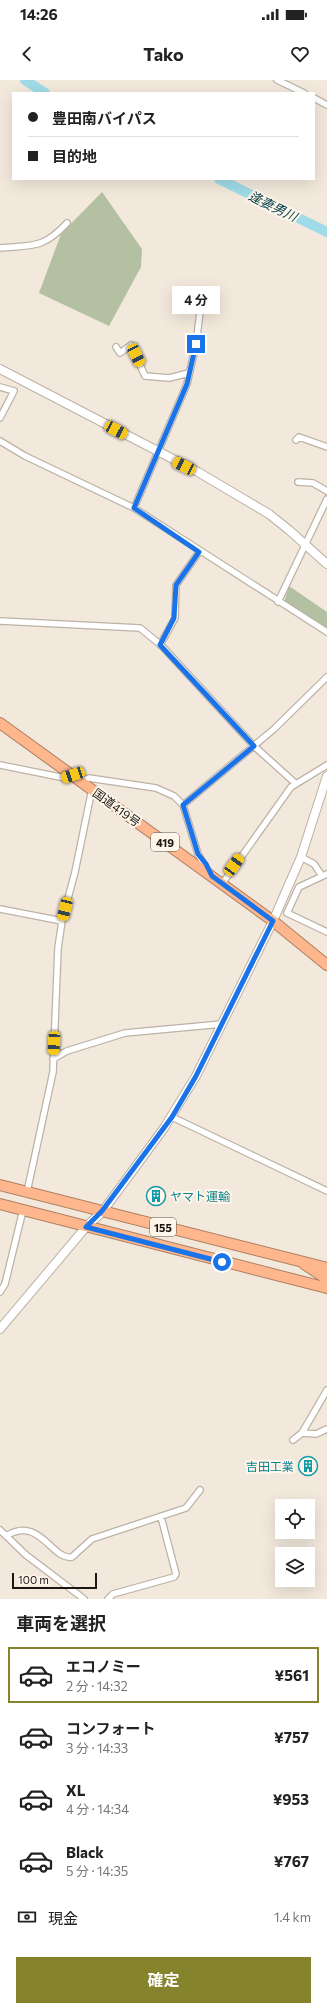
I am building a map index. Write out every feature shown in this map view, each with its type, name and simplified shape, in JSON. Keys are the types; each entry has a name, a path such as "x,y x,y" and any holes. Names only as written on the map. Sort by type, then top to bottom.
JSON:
{"highway":[{"name":"国道419号","path":"0,723 92,788 273,921 327,965"},
{"name":"155","path":"0,1185 327,1268"},
{"name":"155","path":"0,1204 327,1288"},
{"path":"300,1261 327,1279"}],"street":[{"path":"277,80 302,92"},
{"path":"315,99 327,105"},
{"path":"0,248 44,243 54,237 67,223"},
{"path":"134,508 187,384 200,312"},
{"path":"116,347 120,353 130,345 146,376 169,378 189,373"},
{"path":"0,369 157,453 198,472 269,514 305,543 327,564"},
{"path":"0,387 14,391 0,418"},
{"path":"296,440 298,437 327,447"},
{"path":"0,441 25,456 134,508 199,552 327,632"},
{"path":"298,482 313,483 327,491"},
{"path":"278,602 327,499"},
{"path":"160,645 174,618 176,585 199,552"},
{"path":"0,621 140,628 160,645 254,746 295,784"},
{"path":"183,805 254,746 327,677"},
{"path":"0,765 65,778 89,778 156,788 174,796 183,805 198,854 206,864 212,876"},
{"path":"222,884 295,784 327,765"},
{"path":"0,1328 86,1227 102,1211 172,1117 196,1076 273,921 301,857 327,776"},
{"path":"27,1192 53,1072 58,948 62,921 92,788"},
{"path":"301,857 314,864 324,875 299,886 288,913 327,932"},
{"path":"0,909 62,921"},
{"path":"53,1059 67,1051 125,1033 222,1024"},
{"path":"172,1117 327,1191"},
{"path":"0,1292 5,1284 23,1210"},
{"path":"293,1440 302,1433 327,1390"},
{"path":"302,1433 316,1434 327,1429"},
{"path":"6,1536 13,1531 26,1530 68,1558 75,1556 92,1539 186,1508 200,1490"},
{"path":"108,1599 113,1594 174,1577 176,1574 161,1517"},
{"path":"0,1530 26,1555 84,1599"}],"green space":[{"path":"102,192 142,249 141,267 109,326 39,293 61,234"},
{"path":"289,586 327,612 327,628 284,602"}],"waterway":[{"name":"逢妻男川","path":"25,80 43,92"},
{"name":"逢妻男川","path":"221,180 327,232"}],"place":[{"name":"ヤマト運輸","path":"156,1196"},
{"name":"吉田工業","path":"308,1466"}],"route":[{"path":"196,344 187,384 134,508 199,552 176,585 174,618 160,645 254,746 183,805 194,844 198,854 206,864 212,876 273,921 211,1047 172,1117 102,1211 86,1227 222,1262"}]}
